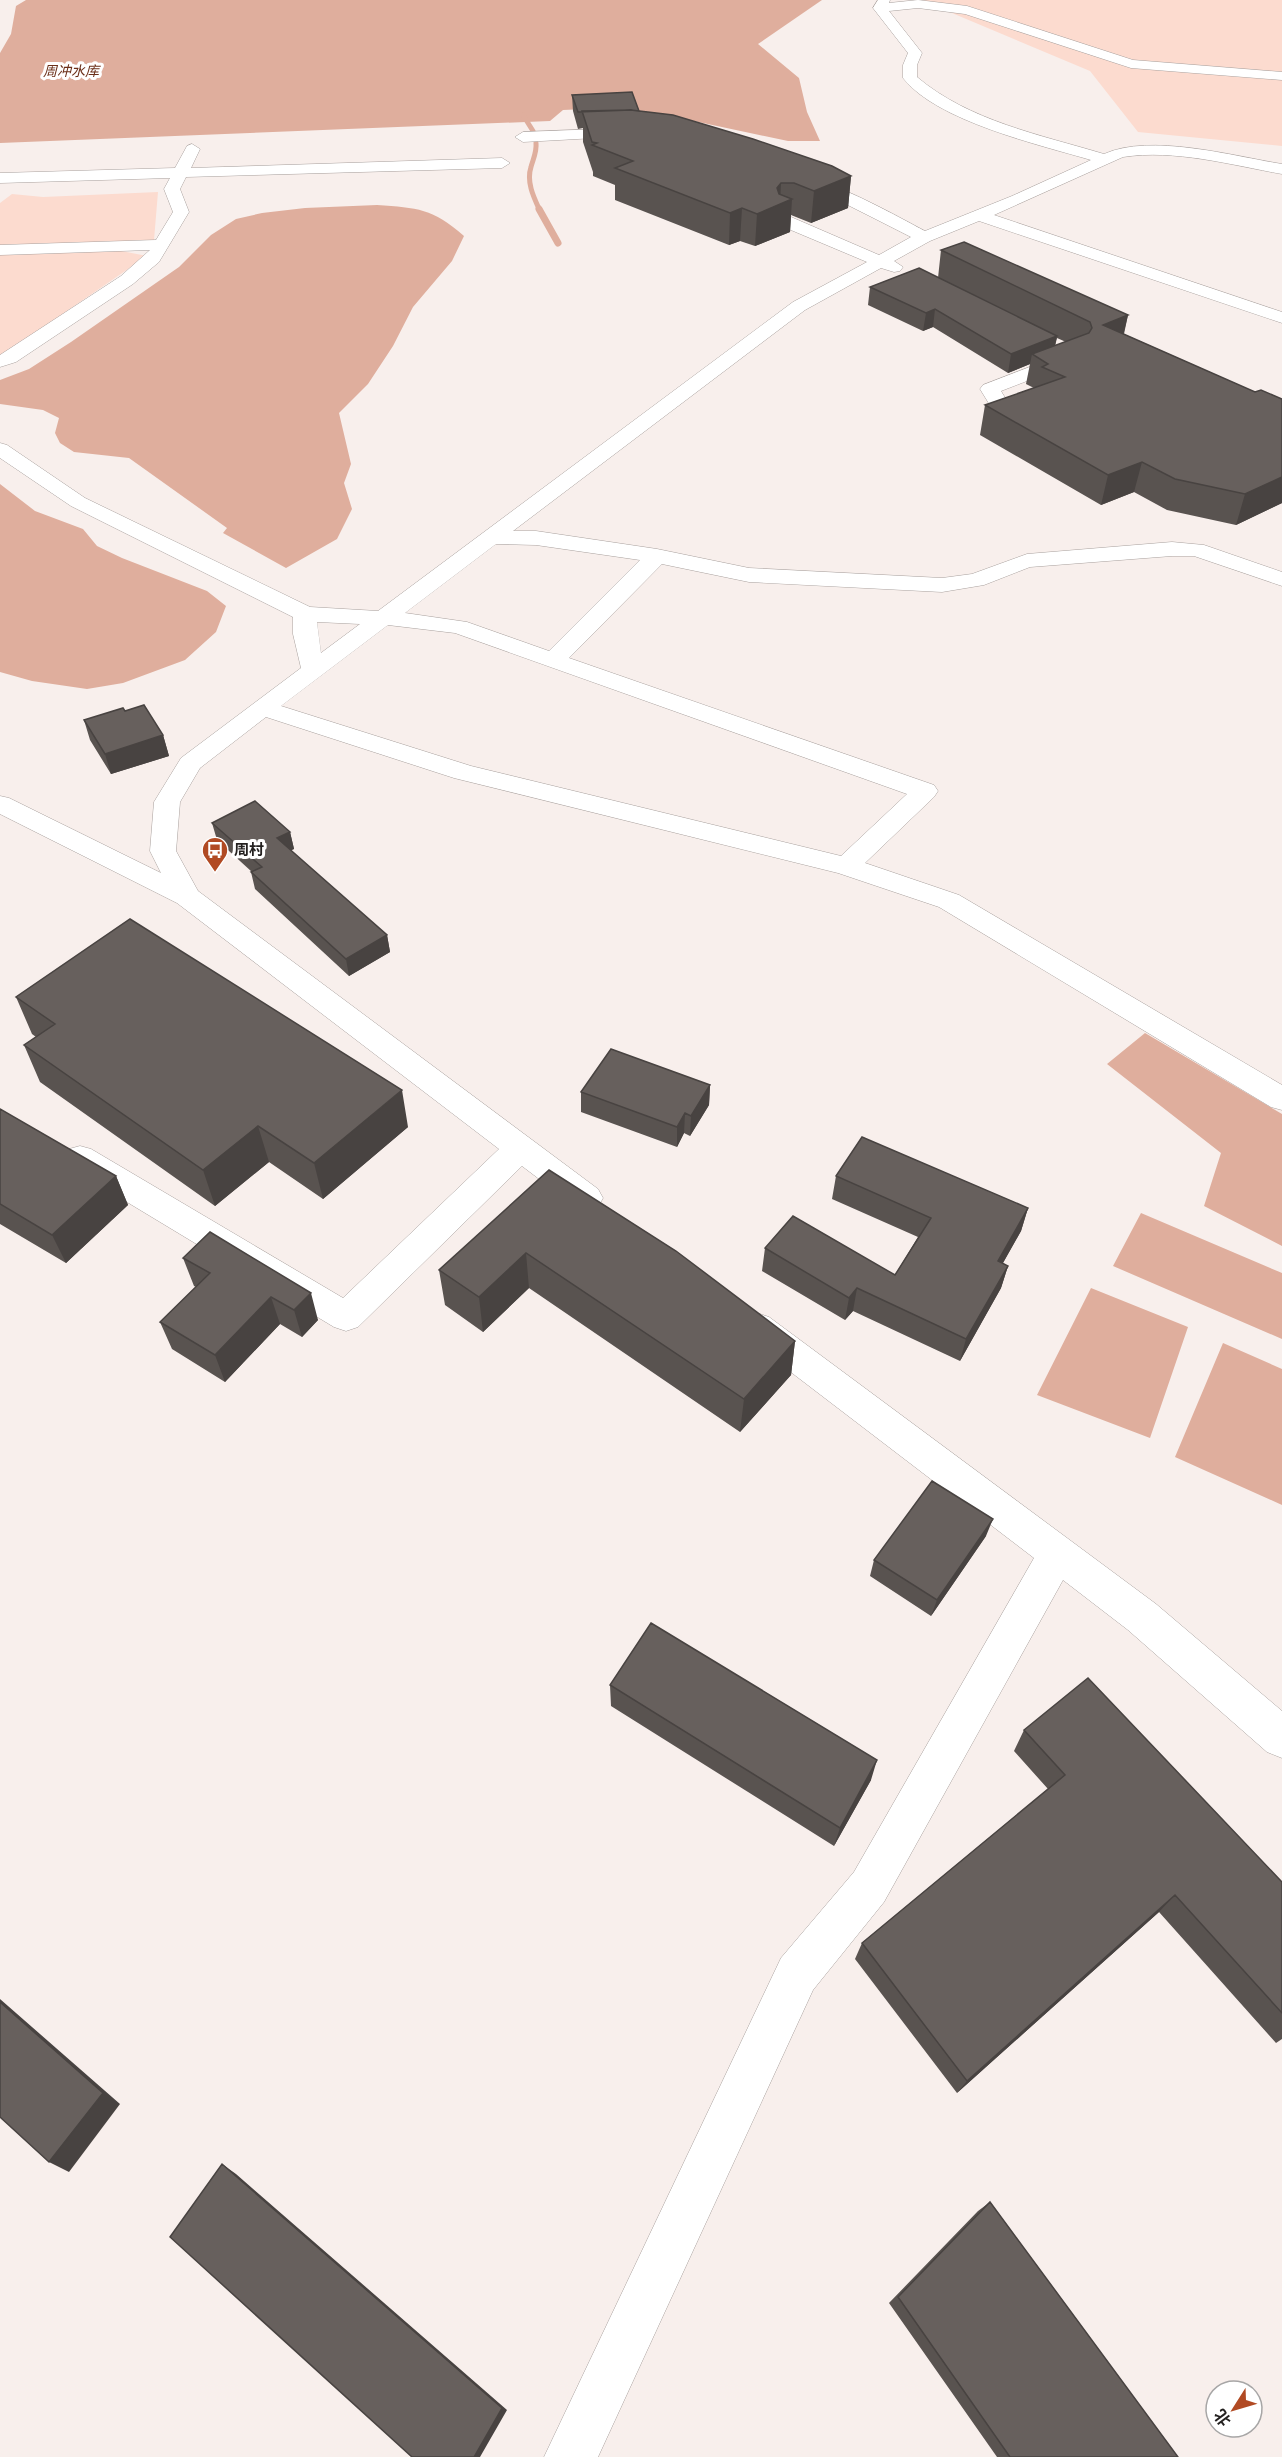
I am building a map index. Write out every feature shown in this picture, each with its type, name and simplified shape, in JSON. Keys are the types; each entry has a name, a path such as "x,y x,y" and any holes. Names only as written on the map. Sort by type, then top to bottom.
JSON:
{"street":[{"path":"882,4 918,4 967,10 1131,64 1282,76"},
{"path":"882,4 915,53 910,65 910,78 920,89 935,99 997,125 1105,159"},
{"path":"523,137 642,135"},
{"path":"471,182 502,170 502,146"},
{"path":"166,190 180,173 192,149"},
{"path":"187,897 163,852 167,802 190,763 799,306 924,237 1119,153 1139,150 1171,151 1282,169"},
{"path":"297,186 310,153"},
{"path":"0,178 502,163"},
{"path":"792,177 836,193 924,237"},
{"path":"166,190 195,189"},
{"path":"0,361 9,358 127,280 153,258 181,212 166,190"},
{"path":"979,215 1282,318"},
{"path":"785,221 882,260 914,276"},
{"path":"0,250 97,245 162,245"},
{"path":"1003,411 990,389 1075,356 1053,346"},
{"path":"0,449 78,502 305,614 380,620 414,620 459,627 925,791 846,866"},
{"path":"490,537 536,538 657,556 748,574 942,585 976,580 1027,561 1172,549 1196,550 1282,579"},
{"path":"553,660 657,556"},
{"path":"305,614 305,634 313,669"},
{"path":"262,708 463,772 846,866 949,901 1282,1099"},
{"path":"0,804 187,897 614,1219"},
{"path":"51,1140 346,1317 520,1148"},
{"path":"737,1311 1142,1617 1282,1738"},
{"path":"571,2457 797,1974 869,1887 1058,1553"}],"shaded area":[{"path":"921,0 1282,0 1282,146 1138,132 1090,71"},
{"path":"158,192 154,240 0,248 0,203 12,194 43,197"},
{"path":"106,248 147,256 0,357 0,251"}],"water":[{"name":"周冲水库","path":"26,0 822,0 758,44 799,78 807,112 820,141 788,141 661,114 637,114 633,107 563,110 550,121 0,143 0,53 11,34 16,6"},
{"path":"377,205 424,211 443,220 464,236 452,261 413,307 393,346 368,384 339,413 351,464 344,483 352,509 337,539 286,568 223,533 227,528 129,458 74,452 60,443 55,433 59,418 43,410 0,404 0,380 29,369 71,342 179,267 211,235 236,219 262,213 305,208"},
{"path":"0,484 35,511 83,529 97,546 207,591 226,606 216,632 185,660 123,683 87,689 32,681 0,672"},
{"path":"1145,1033 1282,1114 1282,1246 1204,1206 1221,1153 1107,1064"},
{"path":"1141,1213 1282,1273 1282,1339 1113,1266"},
{"path":"1091,1288 1188,1327 1150,1438 1037,1395"},
{"path":"1223,1343 1282,1369 1282,1505 1175,1457"}],"building":[{"path":"632,92 639,111 578,112 572,95"},
{"path":"631,110 673,115 753,139 832,166 851,176 814,191 794,183 781,183 777,188 779,194 792,199 757,214 742,208 730,213 615,168 633,161 592,145 597,143 592,142 582,111"},
{"path":"964,242 1128,315 1103,325 1255,392 1261,390 1282,399 1282,477 1245,494 1175,479 1142,462 1108,475 985,405 1065,377 1042,367 1048,364 1032,354 1089,333 1092,328 1090,322 941,250"},
{"path":"919,268 1057,336 1011,354 935,309 926,313 870,287"},
{"path":"144,705 163,735 105,754 84,720 123,708 125,711"},
{"path":"255,801 290,832 277,838 387,935 346,959 251,872 262,867 212,823"},
{"path":"130,919 402,1090 314,1163 258,1126 203,1170 24,1045 55,1024 16,997"},
{"path":"611,1049 710,1085 691,1116 685,1113 677,1127 581,1092"},
{"path":"0,1109 116,1176 52,1235 0,1204"},
{"path":"862,1137 1028,1208 998,1261 1008,1266 966,1339 857,1288 849,1298 765,1248 793,1216 895,1275 931,1218 836,1176"},
{"path":"549,1170 676,1251 795,1341 744,1399 526,1253 479,1297 439,1270"},
{"path":"210,1232 311,1293 294,1310 271,1297 215,1355 160,1322 210,1273 183,1258"},
{"path":"932,1481 993,1519 937,1600 874,1560"},
{"path":"651,1623 877,1760 840,1828 610,1685"},
{"path":"1088,1678 1282,1882 1282,2013 1175,1895 967,2081 862,1943 1065,1775 1024,1730"},
{"path":"0,2002 103,2093 49,2162 0,2117"},
{"path":"222,2164 502,2408 474,2457 412,2457 170,2237"},
{"path":"990,2202 1178,2457 1010,2457 898,2297"}],"waterway":[{"path":"523,115 533,131"},
{"path":"536,143 529,178 531,190 540,210"},
{"path":"540,210 558,243"}],"place":[{"name":"周村","path":"215,873"}]}
